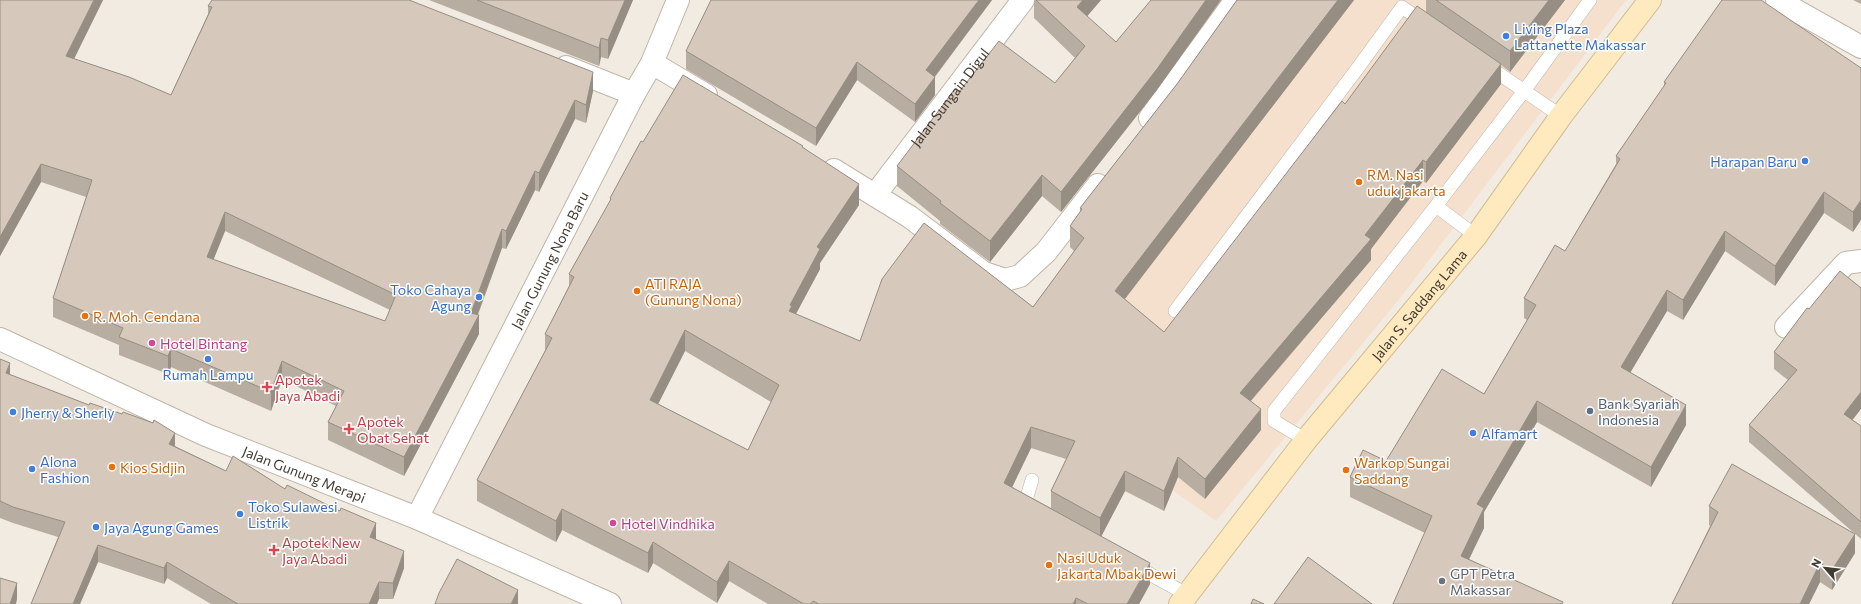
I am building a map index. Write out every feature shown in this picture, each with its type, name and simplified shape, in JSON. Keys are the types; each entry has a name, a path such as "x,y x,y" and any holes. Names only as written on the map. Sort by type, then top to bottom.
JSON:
{"main road":[{"name":"Jalan S. Saddang Lama","path":"1184,599 1306,440 1476,236 1561,116 1650,0"}],"street":[{"name":"Jalan Gunung Nona Baru","path":"417,518 634,94 652,63 678,0"},
{"name":"Jalan Sungain Digul","path":"875,195 1022,0"},
{"path":"1138,134 1167,97 1236,0"},
{"path":"1777,0 1861,47"},
{"path":"548,59 634,94"},
{"path":"652,63 726,107"},
{"path":"814,159 875,195 984,272 1005,280 1020,276 1046,252 1109,172"},
{"path":"1786,327 1846,263 1861,261"},
{"name":"Jalan Gunung Merapi","path":"0,339 206,435 417,518 610,604"}],"lane":[{"path":"1306,440 1274,421 1274,411 1436,206 1524,91 1590,0"},
{"path":"1175,310 1360,65 1397,3 1436,31"},
{"path":"1473,57 1561,116"},
{"path":"1436,206 1476,236"},
{"path":"1032,480 1024,507 1045,518"},
{"path":"1126,562 1184,599"}],"shaded area":[{"path":"1262,0 1626,0 1401,297 1216,521 1112,447 1058,276"}],"building":[{"path":"0,0 94,0 66,56 129,77 171,95 212,7 208,6 212,0 409,0 593,72 586,105 575,100 539,173 535,171 506,231 502,229 471,313 479,315 404,457 328,422 344,391 282,361 271,392 171,349 168,356 119,337 123,328 53,298 92,180 41,164 0,237","holes":["225,212 396,295 385,321 207,257"]},
{"path":"477,0 625,0 608,40 601,38 599,48"},
{"path":"711,0 979,0 926,70 935,77 915,104 857,62 816,128 686,51"},
{"path":"1036,0 1083,0 1077,7 1116,42 1151,0 1206,0 1157,69 1061,192 1042,175 990,241 940,203 941,201 897,166 955,89 959,92 999,41 1055,83 1085,46"},
{"path":"1237,0 1338,0 1115,291 1164,332 1342,101 1345,104 1417,6 1501,64 1426,162 1423,160 1365,235 1371,239 1240,393 1261,409 1205,479 1178,457 1164,491 1125,471 1100,518 1051,491 1075,441 1031,427 1004,483 1150,563 1127,604 1088,604 1076,598 1073,604 819,604 813,601 811,604 804,604 729,561 717,582 653,542 648,553 562,509 556,521 477,480 552,338 545,334 574,277 569,274 611,199 610,198 641,141 643,142 683,75 803,146 802,147 859,184 817,247 820,249 790,305 792,306 789,311 860,341 882,279 924,223 1033,307 1084,238 1070,226 1082,209 1080,208 1177,84","holes":["685,330 779,385 748,450 650,400"]},
{"name":"Living Plaza Lattanette Makassar","path":"1436,0 1549,0 1510,51"},
{"path":"1722,0 1761,0 1861,68 1861,200 1853,212 1824,192 1775,266 1725,231 1683,300 1667,290 1621,367 1686,405 1651,467 1537,401 1477,504 1484,508 1461,556 1563,602 1562,604 1393,604 1432,516 1350,477 1363,450 1386,461 1442,369 1484,394 1536,305 1524,298 1555,245 1565,251 1620,159 1616,156 1666,83 1664,82"},
{"path":"1840,271 1861,288 1861,392 1844,414 1861,426 1861,522 1749,425 1797,370 1774,352 1807,308 1809,309"},
{"path":"0,359 10,363 6,373 89,405 90,403 122,414 123,412 153,423 154,420 175,433 169,444 226,471 233,456 285,489 287,485 340,511 341,508 376,523 370,537 404,551 393,583 379,582 369,604 238,604 167,562 164,568 98,545 73,604 31,604 65,522 13,507 0,501"},
{"path":"1732,464 1855,534 1832,570 1820,563 1800,604 1672,604 1718,512 1709,506"},
{"path":"1308,557 1372,604 1274,604"},
{"path":"457,559 518,590 511,604 435,604 439,593"},
{"path":"0,578 17,583 10,604 0,604"},
{"path":"1253,599 1264,604 1251,604"}],"place":[{"name":"Living Plaza Lattanette Makassar","path":"1506,36"},
{"name":"Harapan Baru","path":"1805,161"},
{"name":"RM. Nasi uduk jakarta","path":"1359,182"},
{"name":"ATI RAJA (Gunung Nona)","path":"637,291"},
{"name":"Toko Cahaya Agung","path":"479,297"},
{"name":"R. Moh. Cendana","path":"85,316"},
{"name":"Hotel Bintang","path":"152,343"},
{"name":"Rumah Lampu","path":"208,359"},
{"name":"Apotek Jaya Abadi","path":"267,387"},
{"name":"Bank Syariah Indonesia","path":"1590,411"},
{"name":"Jherry & Sherly","path":"13,412"},
{"name":"Apotek Obat Sehat","path":"349,429"},
{"name":"Alfamart","path":"1473,433"},
{"name":"Kios Sidjin","path":"112,467"},
{"name":"Alona Fashion","path":"32,469"},
{"name":"Warkop Sungai Saddang","path":"1346,470"},
{"name":"Toko Sulawesi Listrik","path":"240,514"},
{"name":"Hotel Vindhika","path":"613,523"},
{"name":"Jaya Agung Games","path":"96,527"},
{"name":"Apotek New Jaya Abadi","path":"274,550"},
{"name":"Nasi Uduk Jakarta Mbak Dewi","path":"1049,565"},
{"name":"GPT Petra Makassar","path":"1442,581"}]}
